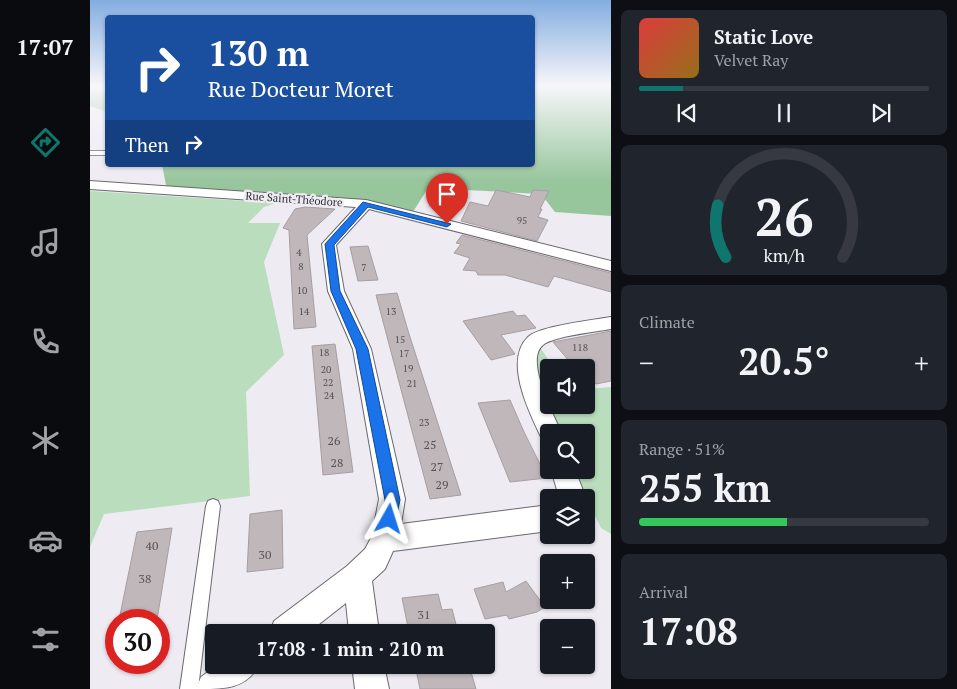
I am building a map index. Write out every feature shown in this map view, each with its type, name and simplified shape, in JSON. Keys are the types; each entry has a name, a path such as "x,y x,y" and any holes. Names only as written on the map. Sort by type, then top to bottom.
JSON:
{"street":[{"name":"Rue Saint-Théodore","path":"90,185 366,204 611,266"},
{"path":"295,624 375,559 385,538 392,500 362,349 336,291 329,244 366,204"},
{"path":"547,424 526,368 528,355 535,341 547,336 611,323"},
{"path":"385,538 540,519"},
{"path":"356,576 363,624"},
{"path":"213,689 232,674"},
{"path":"370,674 372,689"}],"lane":[{"path":"90,153 105,153"},
{"path":"189,689 213,506"}],"green space":[{"path":"535,117 611,117 611,216 555,212 541,194 428,188 411,215 291,199 167,190 162,167 535,167"},
{"path":"90,191 277,203 264,207 248,223 280,223 264,262 284,355 246,392 250,496 104,514 90,547"},
{"path":"540,347 548,359 540,359 540,402 532,386 528,355"},
{"path":"611,387 611,534 601,528 595,516 595,489 582,489 577,479 595,479 595,424 551,424 546,414 595,414 595,388"}],"building":[{"path":"496,190 530,197 533,190 549,191 538,217 548,220 537,241 461,221 470,202 488,206"},
{"path":"305,207 335,209 307,235 316,327 294,329 289,230 283,228 295,209"},
{"path":"462,235 611,273 611,292 554,276 548,287 505,275 478,275 476,271 463,270 470,258 454,253 461,244 456,243"},
{"path":"368,246 378,280 358,281 350,247"},
{"path":"397,293 461,495 430,499 376,295"},
{"path":"513,311 517,316 525,315 536,328 501,335 515,354 491,360 463,321"},
{"path":"611,331 611,381 596,384 595,359 567,359 553,342"},
{"path":"335,344 353,472 323,475 312,346"},
{"path":"510,400 540,464 540,479 510,482 478,403"},
{"path":"282,510 283,568 247,572 250,514"},
{"path":"172,528 159,609 121,609 137,532"},
{"path":"526,581 540,600 540,609 542,609 509,619 507,615 485,619 474,589 503,582 506,592"},
{"path":"438,594 442,610 452,609 456,624 407,624 402,598"},
{"path":"417,674 472,674 476,689 420,689"}],"route":[{"path":"389,519 392,500 362,349 336,291 329,244 366,204 447,224"}]}
